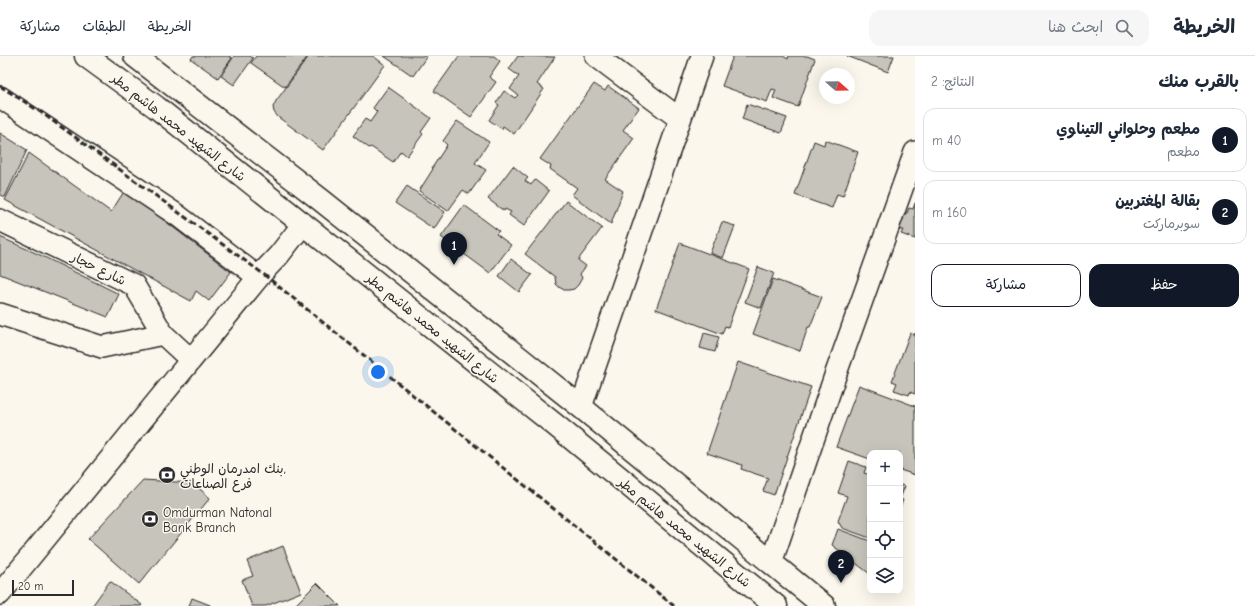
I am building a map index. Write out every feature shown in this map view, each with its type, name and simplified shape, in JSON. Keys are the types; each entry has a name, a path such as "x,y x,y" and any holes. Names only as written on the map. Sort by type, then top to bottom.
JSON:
{"main road":[{"name":"شارع الشهيد محمد هاشم مطر","path":"86,56 156,107 554,424 776,606"},
{"path":"135,56 321,200 581,407 824,606"}],"street":[{"path":"596,56 680,119"},
{"path":"581,407 702,56"},
{"path":"0,97 177,215 258,277"},
{"path":"771,563 835,376 915,152"},
{"name":"شارع حجار","path":"0,220 134,285 163,334 191,360"},
{"path":"0,594 258,277 279,255 303,224"},
{"path":"0,314 102,347 163,334"}],"building":[{"path":"193,56 229,56 232,58 218,78 191,59"},
{"path":"234,56 250,56 253,58 234,85 221,76"},
{"path":"256,56 308,56 285,87 251,63"},
{"path":"309,56 373,56 385,65 323,150 278,117 274,112 273,107"},
{"path":"384,56 427,56 413,76"},
{"path":"459,56 494,56 500,61 489,77 496,82 471,117 434,91"},
{"path":"518,56 555,57 537,84 544,89 514,134 503,126 502,129 489,120 499,105 496,103 504,91 515,98 518,95 510,89 519,76 509,69"},
{"path":"733,56 783,56 788,59 789,56 807,56 815,59 798,107 773,98 776,90 772,89 767,102 722,86"},
{"path":"847,56 894,56 888,72"},
{"path":"594,84 605,91 608,86 639,108 623,130 634,138 605,179 623,191 611,224 572,195 577,188 550,169 551,166 540,159"},
{"path":"388,87 431,118 421,132 423,134 407,156 401,151 393,162 371,147 369,148 353,136 365,119 370,122 377,112 373,108"},
{"path":"747,104 787,118 781,133 742,119"},
{"path":"457,121 489,142 475,163 486,170 469,194 463,190 448,211 419,191 447,145 443,141"},
{"path":"0,133 27,150 5,197 0,195"},
{"path":"825,140 858,152 843,196 837,194 832,208 795,195 814,141 824,145"},
{"path":"29,153 111,212 125,190 231,272 209,301 196,291 191,301 5,200"},
{"path":"513,166 528,178 525,181 531,185 535,180 549,191 524,226 509,215 511,212 505,209 504,211 488,199"},
{"path":"407,186 445,212 434,229 395,203"},
{"path":"566,201 602,228 578,260 586,266 580,274 582,278 578,285 574,289 569,290 564,290 559,287 556,284 555,277 525,254"},
{"path":"915,203 915,239 901,234 903,230 899,230 905,213 907,213 909,208 913,209"},
{"path":"464,205 499,231 496,234 511,245 490,273 441,237"},
{"path":"722,222 735,226 723,258 710,253"},
{"path":"0,237 119,294 108,317 0,274"},
{"path":"680,243 749,269 728,327 725,326 722,334 656,309"},
{"path":"511,259 532,275 519,292 499,276"},
{"path":"758,267 774,273 761,308 745,302"},
{"path":"773,279 822,297 810,327 808,327 800,351 753,334"},
{"path":"704,333 719,337 715,352 700,348"},
{"path":"910,333 914,335 915,333 915,394 910,392 909,395 894,390 897,383 892,381"},
{"path":"738,362 811,387 774,495 763,491 768,478 741,469 742,465 707,453"},
{"path":"859,385 915,406 915,475 903,471 903,450 867,450 867,458 836,447"},
{"path":"849,461 866,467 864,473 867,474 867,537 842,528 838,521 847,496 838,493"},
{"name":"Omdurman Natonal Bank Branch","path":"143,480 193,483 210,498 139,584 88,539"},
{"path":"838,529 867,540 867,572 832,545"},
{"path":"283,546 301,592 266,606 252,606 242,580 253,576 247,561"},
{"path":"110,581 142,605 92,606"},
{"path":"317,583 340,606 294,606"},
{"path":"192,598 210,605 210,606 189,606"}],"railway":[{"path":"0,86 42,113 262,273 674,606"}],"place":[{"name":"مطعم وحلواني التيناوي","path":"454,265"},
{"name":"بنك امدرمان الوطني, فرع الصناعات","path":"167,475"},
{"name":"Omdurman Natonal Bank Branch","path":"150,519"},
{"name":"بقالة المغتربين","path":"841,583"}]}
